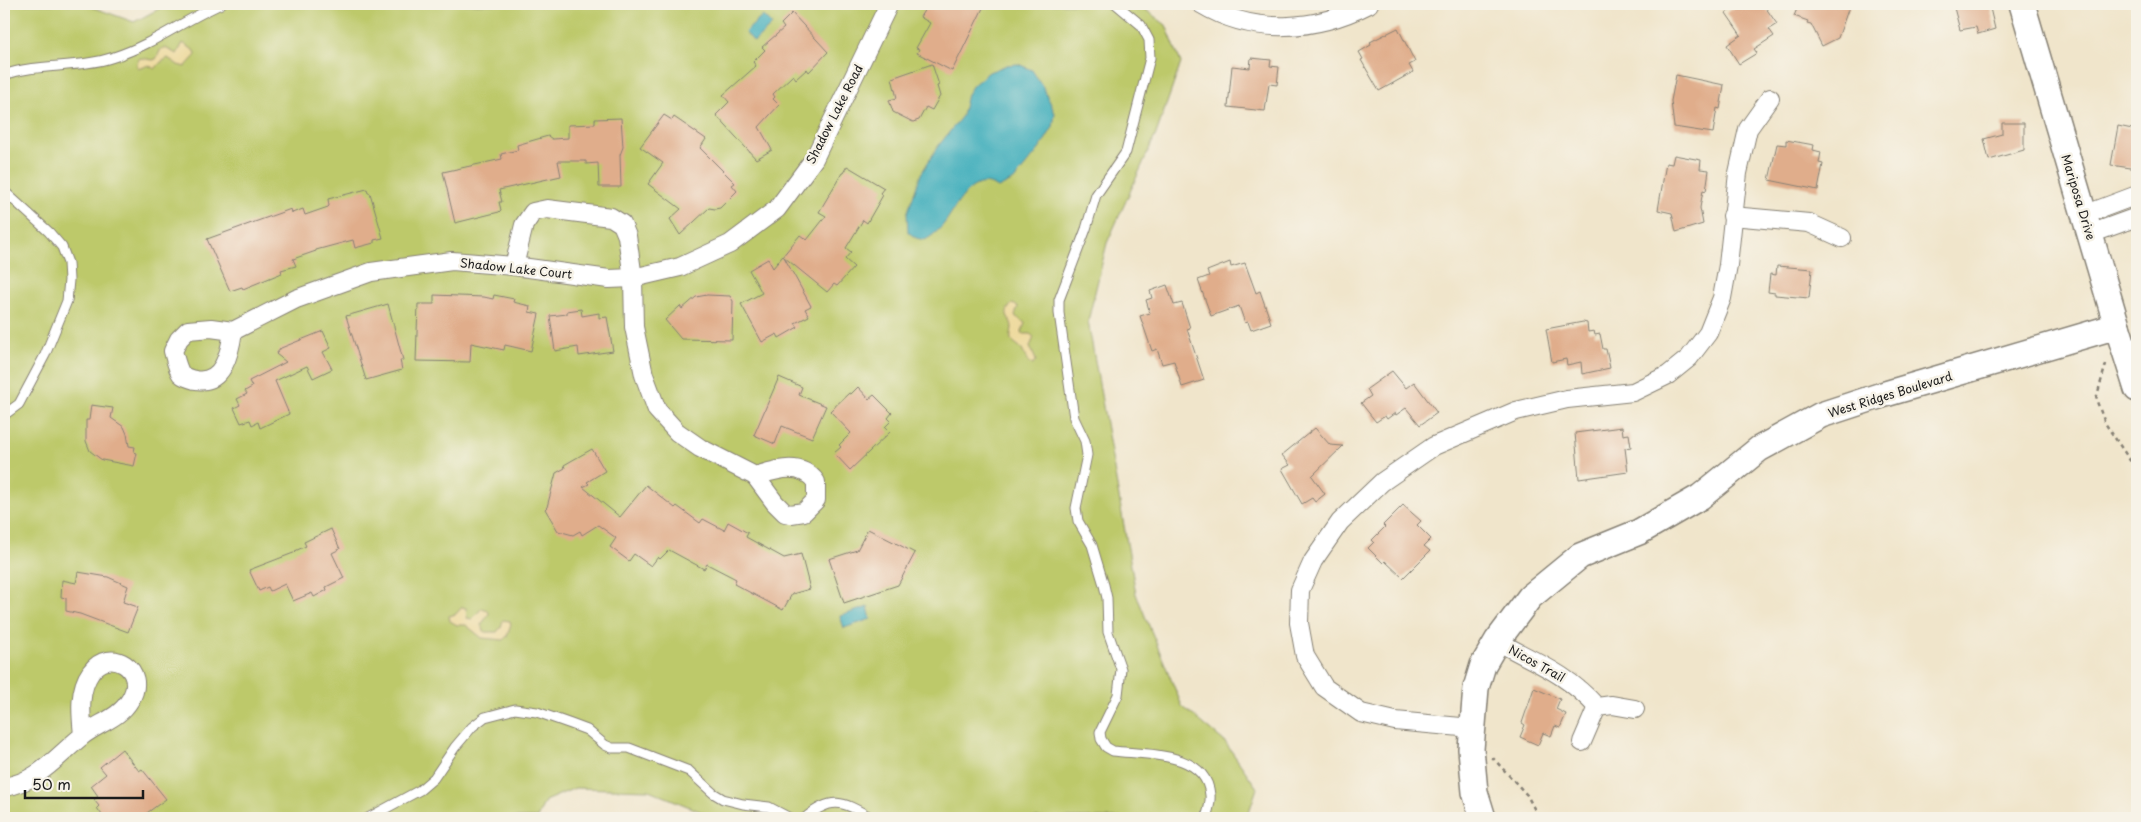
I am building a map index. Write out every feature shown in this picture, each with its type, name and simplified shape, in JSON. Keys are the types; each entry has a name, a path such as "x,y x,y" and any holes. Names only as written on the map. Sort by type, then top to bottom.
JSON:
{"street":[{"name":"Shadow Lake Road","path":"633,278 680,267 730,244 777,209 814,159 889,4"},
{"path":"1201,4 1216,13 1253,24 1290,27 1328,21 1369,4"},
{"name":"Mariposa Drive","path":"2022,4 2137,390"},
{"path":"1472,728 1395,721 1361,713 1324,687 1305,656 1299,623 1300,590 1313,562 1340,522 1382,482 1434,446 1516,410 1567,399 1634,392 1668,375 1689,358 1708,332 1722,298 1728,265 1738,173 1748,129 1770,98"},
{"path":"2087,225 2137,195"},
{"path":"514,266 524,224 533,212 547,209 611,218 622,224 628,236 633,278 634,327 644,375 657,410 677,432 700,448 755,476"},
{"path":"1732,216 1808,222 1842,238"},
{"path":"2087,225 2137,217"},
{"name":"Shadow Lake Court","path":"233,331 296,299 371,272 452,261 514,266 609,279 633,278"},
{"name":"West Ridges Boulevard","path":"1484,818 1475,792 1471,750 1476,688 1483,665 1497,641 1530,597 1580,556 1639,532 1700,498 1759,449 1821,416 1882,395 2117,326"},
{"name":"Nicos Trail","path":"1497,641 1556,671 1580,688 1597,707"},
{"path":"1582,742 1597,707 1612,705 1635,709"},
{"path":"4,787 23,782 37,775 52,765 83,735"}],"lane":[{"path":"4,75 30,70 79,66 114,57 161,37 201,12 220,4"},
{"path":"1116,4 1141,25 1149,40 1150,58 1126,152 1096,195 1086,229 1059,300 1059,327 1074,418 1085,440 1087,455 1076,508 1078,521 1092,545 1104,585 1107,598 1108,632 1121,669 1118,695 1100,732 1101,739 1106,747 1113,751 1165,757 1183,761 1194,768 1206,780 1208,786 1210,797 1206,818"},
{"path":"4,191 50,232 62,247 68,263 69,280 67,301 45,355 19,404 4,415"},
{"path":"368,818 420,790 434,778 455,747 485,717 515,709 537,712 572,724 587,730 605,745 612,748 629,748 690,771 713,793 723,799 769,807 790,818"},
{"path":"805,818 820,806 834,803 850,806 872,818"}],"path":[{"path":"2106,364 2096,399 2104,423 2137,471"},
{"path":"1492,757 1527,795 1539,818"}],"green space":[{"path":"4,4 90,4 92,7 134,22 168,4 1138,4 1166,25 1181,63 1156,134 1107,243 1088,321 1136,594 1182,706 1225,742 1257,788 1247,818 716,818 649,790 575,788 545,801 537,818 4,818"}],"sand":[{"path":"183,43 195,51 196,55 185,67 178,65 168,58 155,69 148,65 142,68 137,67 137,62 140,58 156,59 161,49 165,48 177,54"},
{"path":"1012,304 1018,306 1015,316 1025,323 1021,334 1030,334 1034,337 1030,347 1036,360 1033,365 1028,362 1021,348 1011,340 1012,327 1007,311"},
{"path":"462,607 466,608 467,618 472,619 482,608 488,610 489,614 481,625 485,632 497,632 503,620 510,621 511,625 507,636 503,640 482,638 466,625 457,625 450,621 449,616 456,614"}],"water":[{"path":"763,16 772,25 754,42 745,32"},
{"path":"1018,64 1032,70 1043,87 1055,113 1053,127 1041,147 1014,180 998,188 988,184 980,184 972,188 965,194 937,232 925,240 916,238 908,232 907,214 921,174 936,149 962,116 967,94 973,85 989,72 1007,65"},
{"path":"868,607 871,619 844,628 840,616"}],"building":[{"path":"928,4 985,4 952,71 917,53 919,49 916,48 930,23 920,17"},
{"path":"1740,4 1763,4 1777,24 1769,29 1774,36 1754,49 1757,53 1739,64 1727,45 1741,35 1726,13"},
{"path":"1799,4 1850,4 1838,38 1822,46 1811,24 1794,16"},
{"path":"1953,4 1989,4 1995,29 1978,34 1976,27 1960,30"},
{"path":"792,13 828,52 809,72 807,69 796,79 793,75 773,94 775,97 773,99 779,105 759,127 772,150 756,159 716,115 729,102 723,95 756,66 753,62 765,50 762,47 784,28 781,24"},
{"path":"1398,28 1415,62 1409,65 1413,72 1379,91 1361,60 1363,59 1359,52 1371,45 1370,42"},
{"path":"1251,58 1271,60 1270,66 1279,67 1277,85 1269,84 1265,111 1228,107 1232,66 1250,68"},
{"path":"932,64 939,85 937,86 940,96 932,110 926,107 919,120 913,122 893,112 889,100 897,98 892,78"},
{"path":"1676,75 1724,85 1720,109 1717,108 1713,133 1674,127 1671,101"},
{"path":"664,115 672,120 674,117 706,139 700,148 735,183 732,185 737,191 720,208 709,208 680,235 670,219 681,209 648,184 663,163 640,147"},
{"path":"621,118 623,147 620,155 621,187 599,187 598,163 586,164 586,161 558,161 561,176 499,190 502,202 499,202 501,210 499,212 455,223 443,172 502,159 501,154 518,150 517,145 548,136 552,139 568,138 568,125 595,124 595,119"},
{"path":"2002,123 2024,123 2024,150 1989,160 1984,139 2002,134"},
{"path":"2118,126 2137,130 2137,169 2111,165"},
{"path":"1786,140 1814,145 1813,150 1821,152 1819,163 1823,164 1818,190 1769,180 1777,144 1786,145"},
{"path":"1674,155 1701,160 1700,169 1709,170 1706,191 1703,190 1700,208 1703,224 1676,232 1672,213 1658,210 1666,163 1672,164"},
{"path":"847,166 884,188 880,193 883,195 867,223 863,220 846,248 851,252 845,259 854,267 837,286 834,284 827,292 784,257 811,306 805,309 809,316 795,323 798,327 779,338 777,334 762,342 741,304 762,293 749,270 768,259 773,268 800,235 807,240 826,216 819,212"},
{"path":"367,189 368,193 370,193 383,238 374,240 374,243 355,248 353,240 316,250 293,259 296,266 281,270 282,273 243,289 242,287 230,291 207,239 291,209 292,213 303,209 305,215 328,207 328,199"},
{"path":"1230,262 1231,267 1245,263 1256,293 1260,291 1271,323 1251,330 1248,322 1245,323 1239,306 1211,316 1198,280 1209,276 1207,271"},
{"path":"1777,266 1812,269 1809,298 1775,295 1775,293 1768,292 1770,274 1776,275"},
{"path":"1167,285 1174,305 1182,303 1190,328 1187,329 1204,380 1182,387 1174,361 1162,364 1157,349 1152,351 1140,316 1150,313 1146,300 1152,298 1150,291"},
{"path":"434,295 493,299 494,295 514,299 513,302 530,306 529,312 539,314 531,351 505,345 504,350 471,343 470,362 416,361 418,304 434,304"},
{"path":"707,295 730,296 733,301 732,340 681,339 665,320 680,306 682,309 696,297"},
{"path":"388,304 403,360 400,360 402,370 366,380 346,316"},
{"path":"581,309 582,316 599,313 599,318 607,317 613,351 579,356 578,347 555,351 550,316 567,314 567,311"},
{"path":"1583,322 1587,323 1588,332 1594,331 1595,335 1600,334 1603,349 1606,349 1610,368 1582,374 1581,362 1567,365 1566,359 1552,362 1546,329"},
{"path":"323,331 331,348 323,352 332,369 313,378 307,366 275,381 289,414 260,428 258,422 252,425 250,420 241,423 234,408 240,405 237,399 247,394 245,391 252,387 249,381 286,362 276,354 281,348"},
{"path":"1392,371 1406,388 1414,382 1437,413 1420,425 1406,408 1396,415 1395,413 1387,419 1385,416 1376,422 1361,403 1371,396 1367,389"},
{"path":"779,377 802,387 799,395 826,406 812,438 782,426 775,444 754,435"},
{"path":"858,387 869,399 874,395 892,413 888,418 891,421 885,427 890,432 850,470 834,453 851,433 830,411"},
{"path":"91,405 113,408 111,418 124,427 129,446 135,447 134,452 137,453 134,466 102,460 90,451 86,441 86,420 89,420"},
{"path":"1622,427 1623,435 1629,434 1631,447 1625,448 1628,472 1579,479 1575,433"},
{"path":"1315,428 1330,445 1343,446 1312,476 1325,494 1315,502 1312,498 1302,504 1282,469 1290,465 1282,455"},
{"path":"592,449 605,471 587,482 589,484 583,487 620,517 646,485 675,508 677,506 700,523 703,519 724,530 728,522 748,533 746,537 784,558 801,554 810,589 792,594 783,610 734,584 736,579 707,564 704,569 669,550 660,559 658,557 651,566 634,554 629,561 610,547 616,538 598,525 582,535 580,531 573,535 558,531 545,509 556,473 565,468 564,465"},
{"path":"1403,505 1421,521 1417,525 1431,539 1424,546 1430,551 1403,578 1385,561 1383,563 1368,548 1374,542 1372,540 1385,527 1383,525"},
{"path":"331,529 340,549 332,553 344,578 326,587 327,590 314,597 312,593 293,601 285,584 270,591 268,587 259,591 249,570 296,552 306,546 304,542"},
{"path":"868,529 915,553 898,585 844,603 829,559 857,550"},
{"path":"78,572 108,577 128,586 123,602 138,607 128,632 80,614 66,611 66,598 61,597 62,580 76,583"},
{"path":"1534,688 1560,699 1556,709 1566,714 1560,728 1555,726 1551,736 1543,733 1538,745 1520,737 1525,725 1522,723"},
{"path":"122,749 139,771 142,769 166,799 140,818 104,818 94,800 98,796 91,786 106,774 100,767"}]}
